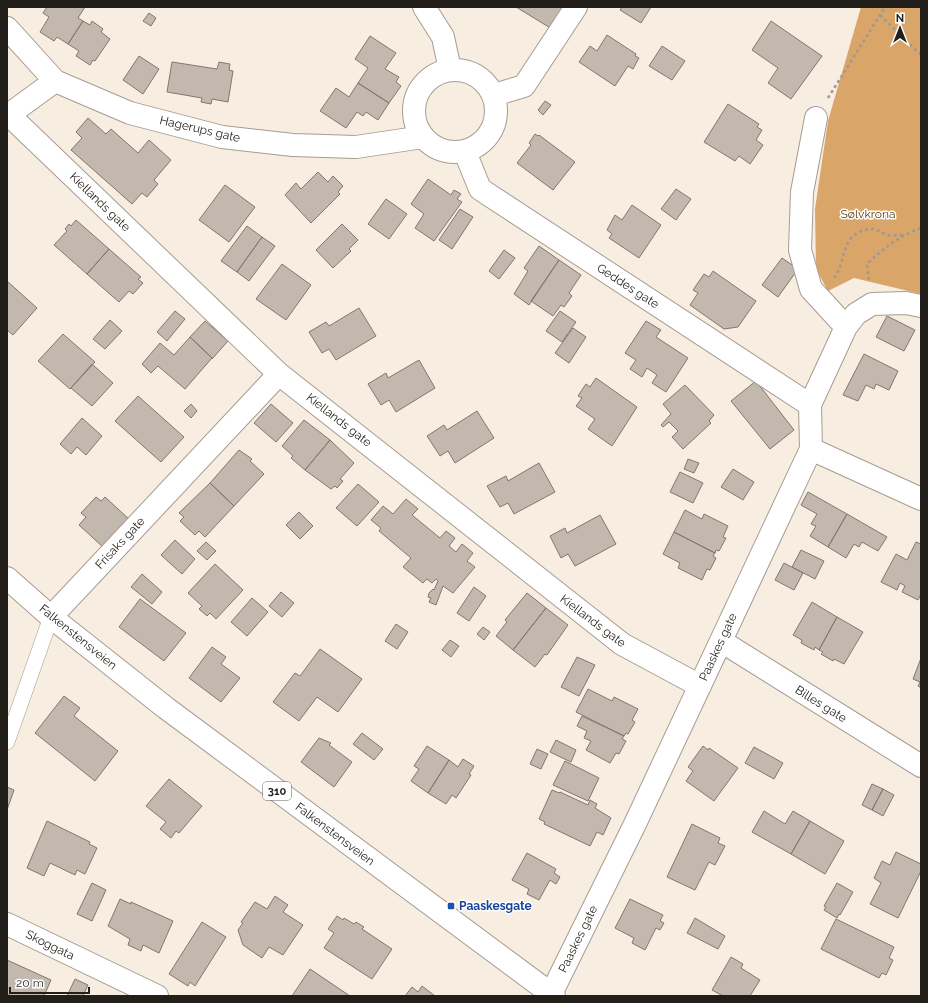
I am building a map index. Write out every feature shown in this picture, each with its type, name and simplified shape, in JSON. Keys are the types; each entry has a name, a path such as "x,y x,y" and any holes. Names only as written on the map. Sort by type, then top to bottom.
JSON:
{"street":[{"path":"424,7 442,37 450,70"},
{"path":"494,95 524,86 576,7"},
{"name":"Hagerups gate","path":"7,28 56,81 130,113 222,137 293,145 356,147 423,137"},
{"path":"450,70 463,70 476,75 486,83 494,95 497,112 492,130 485,140 476,147 464,152 448,152 438,149 423,137 416,126 414,114 415,101 419,90 427,80 438,73 450,70"},
{"path":"8,116 56,81"},
{"name":"Kiellands gate","path":"8,116 279,374 622,644 700,686"},
{"path":"816,118 802,192 800,250 810,289 846,327"},
{"name":"Geddes gate","path":"464,152 480,189 810,405"},
{"path":"872,304 906,303 921,306"},
{"name":"Paaskes gate","path":"552,995 722,641 811,449 810,405 846,327 856,314 872,304"},
{"name":"Frisaks gate","path":"51,616 279,374"},
{"path":"811,449 921,499"},
{"name":"Falkenstensveien","path":"7,578 51,616 166,708 552,995"},
{"name":"Billes gate","path":"722,641 921,766"},
{"name":"Skoggata","path":"7,924 157,996"}],"lane":[{"name":"Frisaks gate","path":"7,742 51,616"}],"path":[{"path":"816,118 885,7"},
{"path":"880,15 921,55"},
{"path":"872,304 867,264 878,253 903,235 921,228"},
{"path":"818,297 836,275 845,246 854,235 870,229 887,234 903,235"}],"green space":[{"name":"Sølvkrona","path":"861,7 921,7 921,294 854,278 828,291 816,269 815,209 828,121"}],"building":[{"path":"47,7 85,7 78,18 83,21 68,44 57,37 54,41 40,32 49,17 43,13"},
{"path":"516,7 565,7 552,29"},
{"path":"622,7 651,7 641,23 620,10"},
{"path":"149,13 156,18 151,26 143,21"},
{"path":"83,21 90,25 92,21 103,29 101,32 110,39 95,61 93,60 90,65 76,56 79,51 68,44"},
{"path":"771,21 822,56 791,99 768,83 778,68 752,50"},
{"path":"607,35 636,54 635,56 639,58 633,69 628,66 615,86 579,62 590,46 597,51"},
{"path":"370,36 396,53 385,69 399,77 396,82 401,86 389,103 358,83 368,68 355,59"},
{"path":"662,46 685,61 672,80 649,66"},
{"path":"139,56 159,69 143,94 123,80"},
{"path":"172,62 217,69 219,62 230,64 229,70 233,71 228,102 212,99 211,104 201,102 202,98 167,92"},
{"path":"358,83 389,103 378,120 366,112 363,116 357,112 346,128 320,111 336,88 349,97"},
{"path":"545,101 551,105 543,115 538,110"},
{"path":"728,104 759,124 757,127 762,130 756,140 763,145 750,164 739,156 735,161 704,142"},
{"path":"88,118 106,134 111,129 138,153 149,140 171,160 154,180 158,184 147,197 142,193 132,204 71,150 82,138 76,132"},
{"path":"535,134 538,136 539,135 575,162 553,190 517,163 531,145 529,143"},
{"path":"318,172 328,182 333,176 343,186 338,192 340,194 311,223 285,195 296,183 301,189"},
{"path":"428,179 451,195 454,190 461,194 457,199 462,202 434,241 415,228 424,214 411,204"},
{"path":"225,185 255,207 229,242 199,220"},
{"path":"676,189 691,199 676,220 661,209"},
{"path":"386,199 407,214 389,239 368,224"},
{"path":"632,205 661,225 639,258 609,238 612,234 607,230 615,215 622,220"},
{"path":"460,209 473,217 452,249 439,240"},
{"path":"76,220 109,249 87,274 54,245 67,231 65,229 69,224 71,226"},
{"path":"342,224 358,240 349,249 351,251 333,268 316,250"},
{"path":"247,226 262,237 237,272 221,261"},
{"path":"262,237 275,246 249,281 237,272"},
{"path":"539,246 559,260 529,305 514,294 528,271 524,268"},
{"path":"109,249 141,277 138,279 143,283 133,294 129,291 119,302 87,274"},
{"path":"504,250 515,258 499,279 489,271"},
{"path":"782,258 798,269 778,297 762,285"},
{"path":"559,260 581,275 569,293 572,296 564,307 561,305 553,316 531,301"},
{"path":"282,264 311,285 286,320 256,299"},
{"path":"713,271 756,301 738,327 724,329 690,305 698,293 693,290 704,274 709,277"},
{"path":"7,281 37,308 13,335 7,330"},
{"path":"359,308 376,336 336,360 329,349 322,353 309,332 326,322 329,326"},
{"path":"175,311 185,319 167,341 157,332"},
{"path":"560,311 576,322 562,342 546,331"},
{"path":"887,316 915,330 904,351 876,337"},
{"path":"110,320 122,331 105,349 93,339"},
{"path":"205,321 228,341 212,359 190,337"},
{"path":"646,321 661,330 656,337 688,358 666,392 652,383 657,375 647,368 642,377 630,369 636,360 625,353"},
{"path":"573,328 586,337 569,363 555,353"},
{"path":"63,334 95,362 70,389 38,361"},
{"path":"190,337 212,358 185,389 158,366 151,373 142,364 160,343 174,355"},
{"path":"864,354 898,371 889,390 876,384 874,389 866,385 858,401 843,395"},
{"path":"419,360 435,388 396,412 389,400 381,405 368,384 386,373 388,378"},
{"path":"92,364 113,383 92,406 71,388"},
{"path":"596,378 637,407 612,446 588,429 595,419 576,406 582,398 578,396 586,384 590,387"},
{"path":"756,381 794,430 770,449 731,401"},
{"path":"685,385 714,415 709,421 711,423 683,449 672,437 678,431 669,422 663,427 661,425 671,414 663,404"},
{"path":"138,396 184,437 161,462 115,421"},
{"path":"191,404 197,411 191,418 184,411"},
{"path":"271,404 293,423 276,442 254,423"},
{"path":"477,411 494,438 455,463 448,451 440,456 427,436 444,425 447,430"},
{"path":"82,418 102,436 86,455 77,447 71,454 60,444"},
{"path":"304,420 330,440 305,470 291,458 293,456 282,446"},
{"path":"330,440 354,463 340,479 343,481 337,488 335,486 331,489 305,470"},
{"path":"239,450 252,459 250,461 264,474 234,506 210,483"},
{"path":"688,459 699,463 694,473 684,469"},
{"path":"539,463 555,492 514,514 508,503 500,507 487,486 506,476 508,481"},
{"path":"733,469 754,482 743,500 721,487"},
{"path":"680,472 703,483 693,503 670,492"},
{"path":"210,483 234,506 205,537 199,531 195,535 180,521 184,517 179,513"},
{"path":"358,484 379,502 357,526 336,508"},
{"path":"808,492 847,514 828,547 810,536 816,526 811,524 817,514 801,505"},
{"path":"96,497 101,501 105,497 130,520 104,548 79,525 86,517 81,513"},
{"path":"406,499 418,509 412,515 440,538 446,531 455,538 449,546 456,552 462,544 473,553 467,561 475,567 453,593 443,586 436,605 429,602 431,598 428,597 429,593 433,589 434,590 438,581 436,579 432,583 427,579 423,583 403,567 411,558 379,531 381,528 371,520 383,506 393,514"},
{"path":"685,510 702,519 704,514 728,526 723,537 726,538 719,551 716,550 715,553 674,532"},
{"path":"299,512 313,526 300,539 286,525"},
{"path":"847,514 887,537 878,551 862,542 859,547 854,544 846,558 828,547"},
{"path":"600,515 616,544 575,566 568,554 561,558 550,536 565,528 567,533"},
{"path":"674,532 715,553 713,556 716,558 710,570 707,569 702,580 678,568 680,563 663,554"},
{"path":"175,540 195,559 182,574 161,555"},
{"path":"206,542 216,551 207,560 197,551"},
{"path":"916,542 921,544 921,594 918,600 902,592 905,586 900,583 897,590 881,582 896,554 907,560"},
{"path":"801,550 824,561 815,579 792,567"},
{"path":"784,563 803,573 794,590 775,580"},
{"path":"215,564 243,590 216,619 210,613 207,616 199,609 202,606 188,593"},
{"path":"142,574 162,592 152,604 131,587"},
{"path":"474,587 486,596 469,621 457,613"},
{"path":"281,592 294,603 282,617 269,606"},
{"path":"527,593 546,608 513,650 496,636 507,622 505,620"},
{"path":"252,598 268,612 247,636 231,622"},
{"path":"140,599 186,633 164,661 119,627"},
{"path":"812,602 837,617 819,650 815,647 814,650 801,643 802,640 793,635"},
{"path":"546,608 568,625 547,655 545,654 535,667 513,650"},
{"path":"837,617 863,632 844,664 834,659 833,661 821,654 823,652 819,650"},
{"path":"396,624 408,632 397,649 385,641"},
{"path":"483,627 490,632 484,640 477,634"},
{"path":"450,640 459,646 451,657 442,650"},
{"path":"212,647 226,657 221,664 240,678 221,702 189,678"},
{"path":"320,649 362,679 338,712 317,697 299,721 273,702 295,673 300,676"},
{"path":"577,657 595,665 579,696 561,687"},
{"path":"921,658 921,688 918,686 920,682 913,679"},
{"path":"588,689 612,701 614,697 638,709 632,720 635,722 628,734 626,733 624,736 576,712"},
{"path":"64,696 80,708 74,716 118,751 95,781 35,733"},
{"path":"582,716 624,736 622,739 626,741 619,754 616,753 610,763 586,750 591,741 584,738 587,731 577,726"},
{"path":"362,733 383,749 374,760 353,744"},
{"path":"319,738 331,743 329,745 352,762 334,787 301,762"},
{"path":"556,740 576,750 571,762 550,752"},
{"path":"427,746 449,760 428,793 411,781 419,769 414,766"},
{"path":"703,746 708,750 709,748 738,768 714,801 686,781 693,771 688,767"},
{"path":"754,747 783,763 774,779 745,763"},
{"path":"537,749 548,754 541,769 530,764"},
{"path":"463,759 474,766 469,774 471,775 456,798 452,795 446,804 428,793 449,760 458,767"},
{"path":"565,761 599,778 588,801 553,785"},
{"path":"169,779 202,806 179,833 176,831 171,838 160,829 166,822 146,806"},
{"path":"872,784 883,789 872,810 862,805"},
{"path":"7,787 14,790 7,810"},
{"path":"883,789 894,795 883,816 872,810"},
{"path":"552,790 559,793 560,792 588,805 590,800 597,804 595,808 611,818 603,835 597,832 590,846 544,824 545,822 539,819"},
{"path":"764,811 785,824 793,811 810,821 791,854 752,832"},
{"path":"47,821 90,842 89,844 97,848 85,874 77,870 75,875 50,863 44,876 27,868"},
{"path":"810,821 844,841 825,874 791,854"},
{"path":"692,824 720,838 718,843 725,846 715,865 709,862 695,890 667,877"},
{"path":"896,852 921,864 921,871 898,918 870,904 881,883 874,878 882,861 890,865"},
{"path":"527,853 556,869 554,873 560,877 556,884 550,880 539,900 527,894 529,889 512,880"},
{"path":"92,883 106,890 92,921 77,914"},
{"path":"837,883 853,892 837,918 824,910 826,907 824,906"},
{"path":"275,896 288,905 283,912 303,925 283,955 269,947 262,958 243,945 238,930 243,923 241,922 255,902 267,909"},
{"path":"120,899 131,904 131,902 173,921 159,953 143,945 141,951 128,945 130,939 108,926"},
{"path":"630,899 663,915 660,921 664,923 660,930 656,928 645,950 632,943 634,938 615,928"},
{"path":"337,916 354,924 356,922 364,927 362,929 392,949 372,979 324,948 334,933 328,929"},
{"path":"695,918 725,936 718,949 687,933"},
{"path":"836,919 894,947 889,958 893,960 886,975 882,973 879,978 821,949"},
{"path":"202,922 226,937 195,986 190,982 188,986 169,974"},
{"path":"731,957 743,964 741,968 760,980 750,996 723,996 712,990"},
{"path":"7,960 51,980 44,996 11,996 7,994"},
{"path":"310,969 350,996 292,996"},
{"path":"75,979 88,985 83,996 67,996"},
{"path":"422,986 435,996 405,996 412,987 418,992"}],"place":[{"name":"Paaskesgate","path":"451,906"}]}
